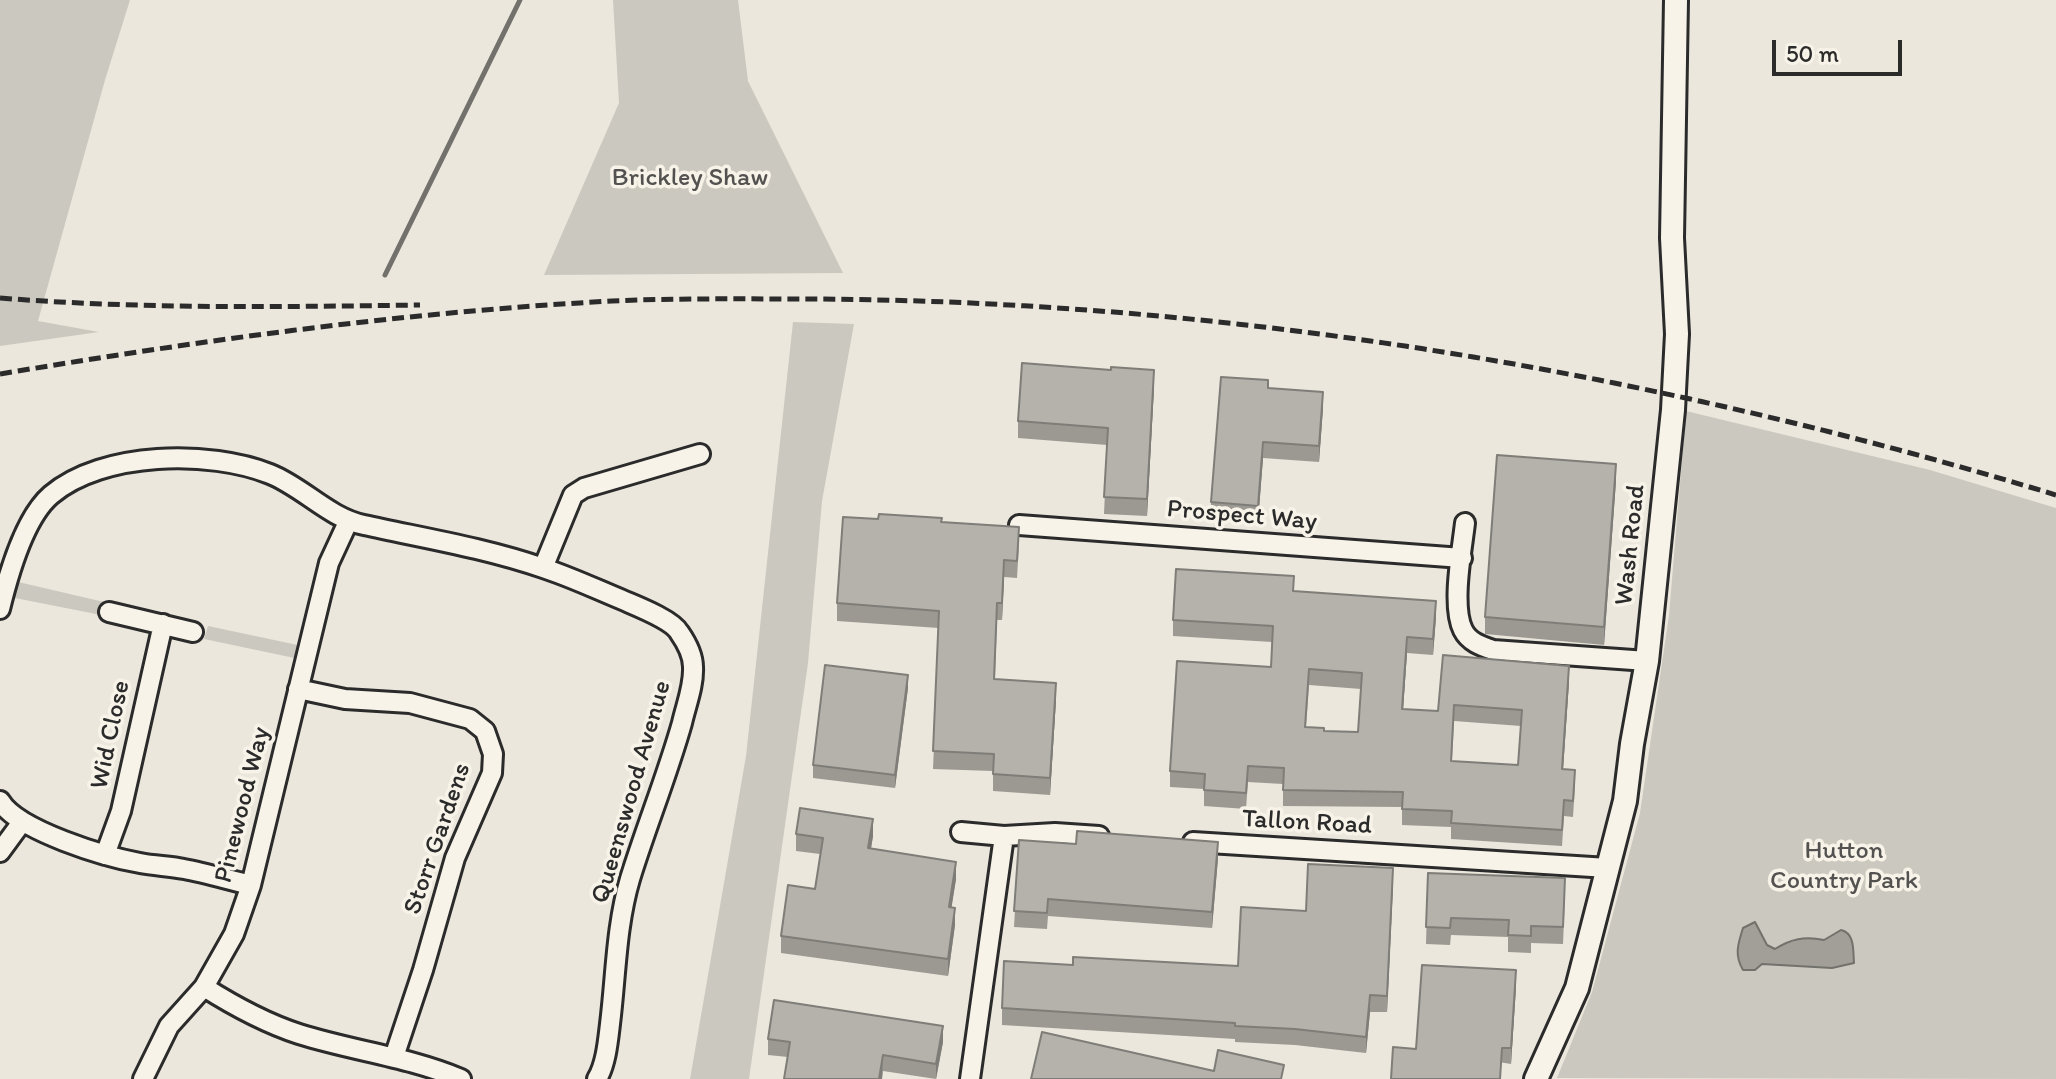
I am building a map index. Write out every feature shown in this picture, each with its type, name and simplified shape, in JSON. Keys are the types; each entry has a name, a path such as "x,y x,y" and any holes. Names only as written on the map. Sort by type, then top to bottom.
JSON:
{"street":[{"name":"Wash Road","path":"1536,1079 1577,988 1627,789 1647,661 1673,410 1677,334 1672,238 1676,0"},
{"path":"543,568 573,495 584,488 700,454"},
{"path":"0,609 2,588 34,516 50,496 75,479 116,466 153,459 192,457 239,463 302,490 348,522"},
{"name":"Queenswood Avenue","path":"348,522 543,568 640,607 677,627 688,648 693,665 691,690 671,760 628,885 621,917 607,1045 597,1079"},
{"name":"Pinewood Way","path":"143,1079 169,1026 204,987 234,934 251,885 329,563 348,522"},
{"path":"1465,523 1458,609 1463,629 1474,643 1493,650 1647,661"},
{"name":"Prospect Way","path":"1019,525 1462,558"},
{"path":"109,612 193,632"},
{"name":"Wid Close","path":"105,855 121,811 163,624"},
{"name":"Storr Gardens","path":"298,689 345,699 410,703 470,719 485,731 493,754 492,773 455,858 394,1057"},
{"path":"0,801 5,810 22,822 105,855 251,885"},
{"path":"0,852 22,822"},
{"path":"961,832 1004,836 1055,833 1121,837"},
{"path":"970,1079 1004,836"},
{"name":"Tallon Road","path":"1167,841 1608,868"},
{"path":"204,987 270,1023 461,1079"}],"green space":[{"path":"0,0 130,0 38,321 99,332 0,346"},
{"name":"Brickley Shaw","path":"613,0 738,0 748,81 843,273 544,275 619,103"},
{"path":"793,322 854,324 822,501 808,663 749,1079 690,1079 746,756"},
{"name":"Hutton Country Park","path":"1686,411 1930,470 2056,508 2056,1079 1557,1078 1592,992 1640,813 1669,615"},
{"path":"14,581 104,602 101,615 10,597"},
{"path":"208,626 307,647 304,660 204,639"}],"shaded area":[{"path":"1755,922 1767,945 1775,949 1798,939 1824,940 1841,930 1846,932 1852,943 1854,963 1832,968 1762,964 1755,970 1743,970 1738,954 1740,939 1743,928"}],"building":[{"path":"1022,363 1154,370 1147,499 1104,497 1108,428 1018,421"},
{"path":"1221,377 1268,380 1268,388 1323,392 1319,446 1263,442 1258,506 1211,502"},
{"path":"1497,455 1616,464 1604,627 1485,617"},
{"path":"879,514 1019,527 1017,561 1004,560 1002,603 997,603 994,679 1056,683 1050,778 993,774 994,754 933,751 939,611 837,603 843,517 878,519"},
{"path":"1176,569 1294,576 1293,591 1436,601 1433,639 1407,637 1402,709 1438,711 1443,655 1569,666 1562,769 1575,770 1573,801 1564,800 1562,830 1451,823 1452,811 1402,809 1403,792 1283,790 1284,768 1248,766 1246,793 1204,790 1205,774 1170,771 1177,661 1271,667 1273,626 1173,620","holes":["1309,669 1362,673 1358,732 1305,727","1454,705 1522,710 1518,765 1451,761"]},
{"path":"825,665 908,675 895,775 813,765"},
{"path":"800,808 873,819 868,848 956,862 949,907 955,908 948,959 781,936 788,885 815,889 823,838 796,834"},
{"path":"1077,831 1218,842 1212,912 1048,899 1047,913 1014,911 1019,840 1076,844"},
{"path":"1308,864 1393,868 1387,996 1370,995 1366,1037 1235,1026 1235,1023 1002,1008 1004,961 1073,965 1073,957 1238,966 1241,907 1306,911"},
{"path":"1428,873 1565,878 1563,927 1531,926 1531,936 1508,935 1509,920 1451,918 1450,928 1426,927"},
{"path":"1422,965 1516,970 1511,1048 1502,1048 1500,1079 1391,1079 1393,1047 1416,1049"},
{"path":"774,1000 943,1026 936,1064 883,1055 879,1079 784,1079 790,1042 768,1039"},
{"path":"1042,1032 1214,1071 1218,1050 1284,1065 1281,1079 1031,1079"}],"waterway":[{"path":"385,275 520,0"}],"railway":[{"path":"0,298 157,306 420,305"},
{"path":"0,374 305,329 535,306 712,299 969,303 1127,313 1284,329 1596,379 1904,451 2056,495"}]}
